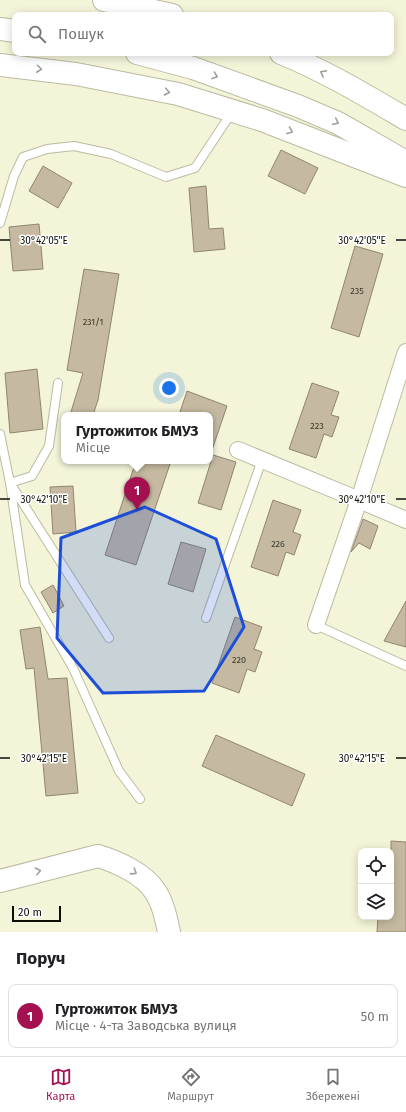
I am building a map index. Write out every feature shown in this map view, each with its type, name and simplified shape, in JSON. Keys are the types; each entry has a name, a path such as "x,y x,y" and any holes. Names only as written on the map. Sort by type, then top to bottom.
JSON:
{"street":[{"path":"104,0 158,12"},
{"path":"0,29 12,31"},
{"path":"148,56 193,68 298,106 338,123 406,162"},
{"path":"288,56 308,64 406,120"},
{"path":"0,65 76,74 178,94 262,120 406,176"},
{"path":"316,624 359,500 406,352"},
{"path":"238,450 406,520"},
{"path":"0,881 98,856 122,865 139,876 155,891 165,914 169,932"}],"lane":[{"path":"0,223 14,176 23,157 47,149 74,146 111,154 166,177 195,168 232,111"},
{"path":"10,483 32,476 49,446 58,383"},
{"path":"0,434 10,483 25,585 73,668 119,771 140,799"},
{"path":"206,618 262,460"},
{"path":"10,483 109,638"},
{"path":"316,624 406,666"}],"highlighted area":[{"path":"145,507 216,539 244,627 204,691 103,693 57,638 61,538"}],"building":[{"path":"281,150 318,168 305,194 268,176"},
{"path":"43,166 72,183 58,208 29,191"},
{"path":"206,186 209,229 223,228 225,249 194,252 189,188"},
{"path":"39,224 43,269 13,271 9,227"},
{"path":"355,246 383,254 359,337 331,328"},
{"path":"84,269 119,274 98,400 94,412 71,412 83,373 67,370"},
{"path":"37,369 43,429 10,433 5,373"},
{"path":"312,383 339,392 331,415 339,417 332,437 324,434 316,458 289,449"},
{"path":"187,391 227,406 213,447 213,412 180,412"},
{"path":"213,455 236,462 221,510 198,503 210,464 213,464"},
{"path":"135,464 170,464 136,565 105,555"},
{"path":"73,486 76,532 53,534 50,487"},
{"path":"273,500 301,510 293,532 301,535 294,555 286,552 278,576 251,567"},
{"path":"363,519 378,526 370,549 359,543 351,552"},
{"path":"181,542 206,549 193,592 168,584"},
{"path":"53,585 64,606 53,613 41,592"},
{"path":"406,601 406,647 384,641"},
{"path":"235,617 262,627 254,649 262,652 255,672 247,669 239,693 212,683"},
{"path":"40,627 48,679 67,678 78,793 46,796 34,668 26,669 20,630"},
{"path":"216,735 305,774 292,806 202,766"},
{"path":"391,841 406,842 406,932 377,932 378,920 394,920 394,848 391,848"}],"place":[{"name":"Гуртожиток БМУЗ","path":"137,510"}]}
